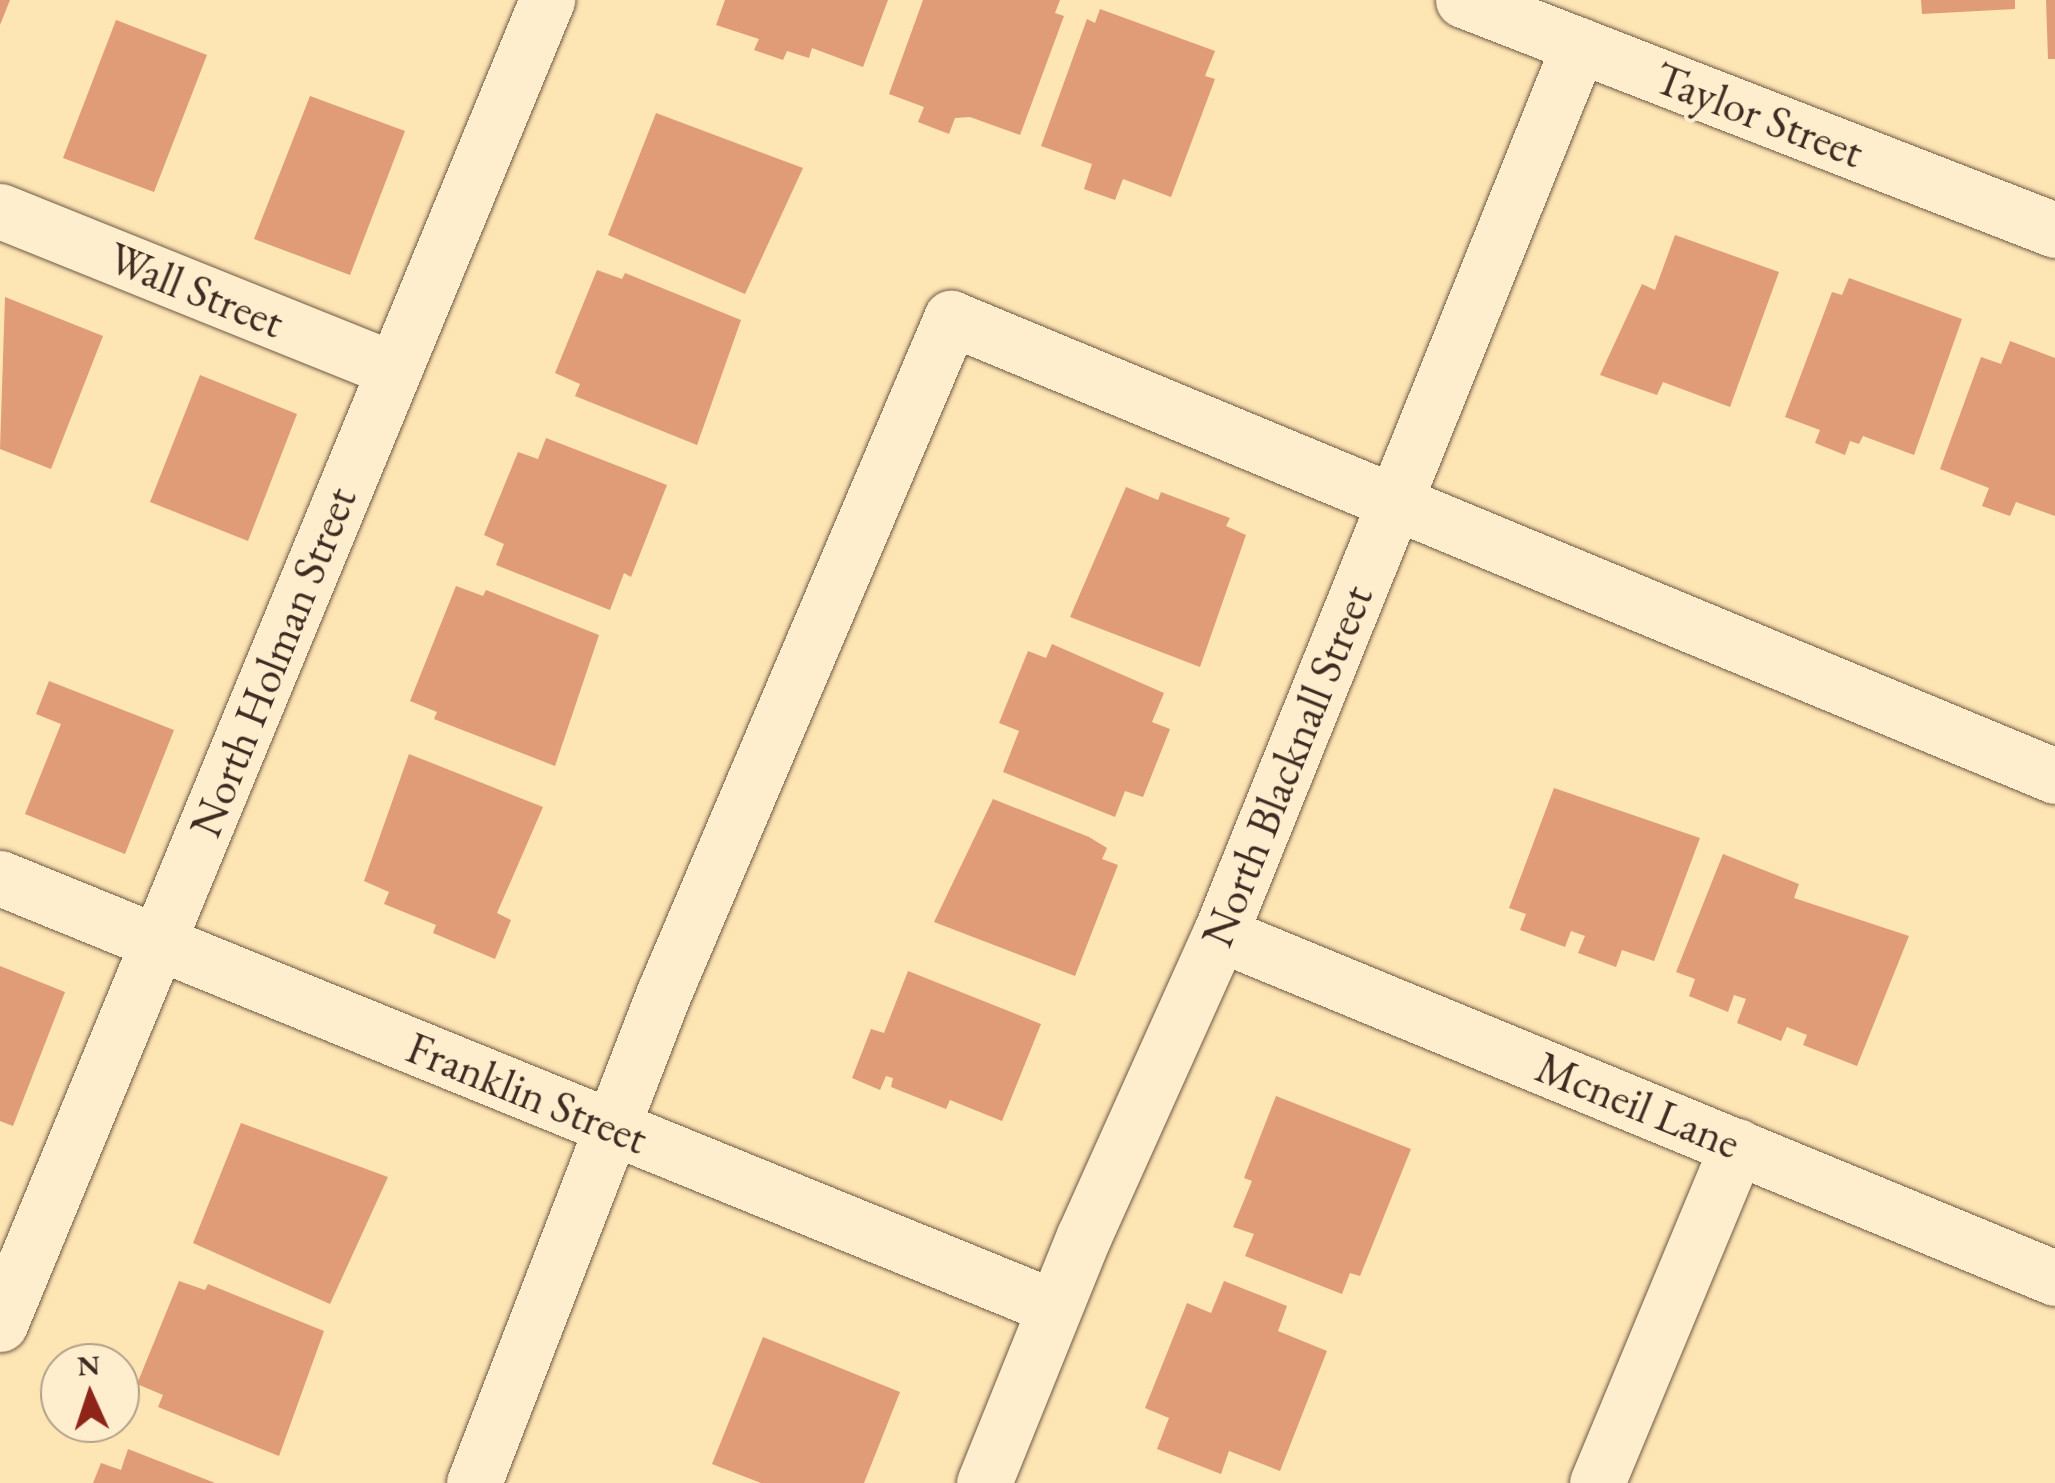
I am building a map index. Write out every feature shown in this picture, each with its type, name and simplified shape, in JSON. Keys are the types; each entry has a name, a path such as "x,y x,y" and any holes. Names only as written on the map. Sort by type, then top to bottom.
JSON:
{"street":[{"name":"North Holman Street","path":"0,1324 546,0"},
{"name":"Taylor Street","path":"1463,0 2055,230"},
{"name":"North Blacknall Street","path":"984,1483 1054,1306 1220,934 1579,45"},
{"name":"Wall Street","path":"0,212 393,369"},
{"path":"474,1483 610,1126 951,318 2055,776"},
{"name":"Franklin Street","path":"0,878 1054,1306"},
{"name":"Mcneil Lane","path":"1220,934 2055,1278"},
{"path":"1597,1483 1738,1146"}],"building":[{"path":"0,0 10,0 0,25"},
{"path":"725,0 888,0 863,67 812,48 809,58 787,51 783,60 754,50 759,39 716,25"},
{"path":"923,0 1060,0 1055,13 1064,16 1020,135 970,117 955,118 949,134 918,122 924,107 889,94"},
{"path":"1921,0 2015,0 2015,9 1922,14"},
{"path":"2046,0 2055,0 2055,59 2048,59"},
{"path":"1100,9 1215,51 1205,76 1215,79 1171,197 1123,179 1115,200 1084,189 1092,164 1041,146 1087,19 1095,23"},
{"path":"116,20 207,55 154,192 63,158"},
{"path":"310,96 405,131 350,275 254,239"},
{"path":"656,113 803,168 745,294 608,235"},
{"path":"1675,235 1779,272 1730,407 1663,382 1657,395 1600,375 1642,284 1655,290"},
{"path":"597,270 622,279 625,273 741,320 697,445 575,396 580,384 555,373"},
{"path":"1849,278 1962,319 1914,455 1863,436 1859,444 1850,441 1845,455 1815,443 1820,430 1785,417 1832,292 1842,295"},
{"path":"5,297 103,336 51,469 0,449"},
{"path":"2010,341 2055,358 2055,516 2016,502 2010,516 1982,506 1989,488 1940,469 1981,357 2001,364"},
{"path":"200,375 297,414 248,541 150,502"},
{"path":"546,438 667,485 631,577 624,573 610,610 496,565 504,544 484,535 518,452 538,459"},
{"path":"1126,487 1158,500 1161,492 1230,518 1226,526 1246,535 1200,667 1070,617"},
{"path":"456,586 483,596 486,590 599,635 555,766 434,719 437,712 410,701"},
{"path":"1052,644 1164,693 1152,722 1170,729 1143,797 1125,791 1115,817 1003,772 1019,731 999,723 1028,651 1046,658"},
{"path":"49,681 174,730 125,854 25,814 61,724 36,714"},
{"path":"409,754 543,807 497,913 511,920 495,959 433,933 436,925 384,904 389,892 364,881"},
{"path":"1554,788 1700,838 1654,961 1622,950 1616,967 1578,953 1585,936 1571,931 1565,947 1520,930 1526,914 1509,908"},
{"path":"993,799 1089,837 1107,848 1102,859 1118,865 1075,976 934,922"},
{"path":"1723,854 1799,884 1794,898 1909,936 1857,1066 1803,1045 1807,1035 1787,1027 1781,1041 1737,1023 1746,999 1734,995 1728,1012 1689,996 1695,979 1676,972"},
{"path":"0,966 65,992 13,1126 0,1121"},
{"path":"908,971 1041,1024 1002,1121 950,1100 946,1109 891,1087 893,1078 886,1076 880,1090 852,1078 871,1029 884,1033"},
{"path":"1276,1096 1411,1149 1360,1276 1350,1273 1342,1294 1245,1256 1254,1234 1233,1227 1252,1181 1244,1178"},
{"path":"241,1123 388,1177 330,1304 193,1243"},
{"path":"179,1281 205,1290 208,1284 324,1331 279,1456 158,1407 163,1395 140,1385 140,1377"},
{"path":"1224,1281 1287,1306 1278,1331 1327,1351 1280,1471 1229,1451 1221,1474 1157,1449 1169,1418 1145,1408 1187,1303 1211,1313"},
{"path":"763,1337 900,1392 864,1483 761,1483 712,1464"},
{"path":"128,1449 215,1483 93,1483 101,1463 121,1470"}]}
